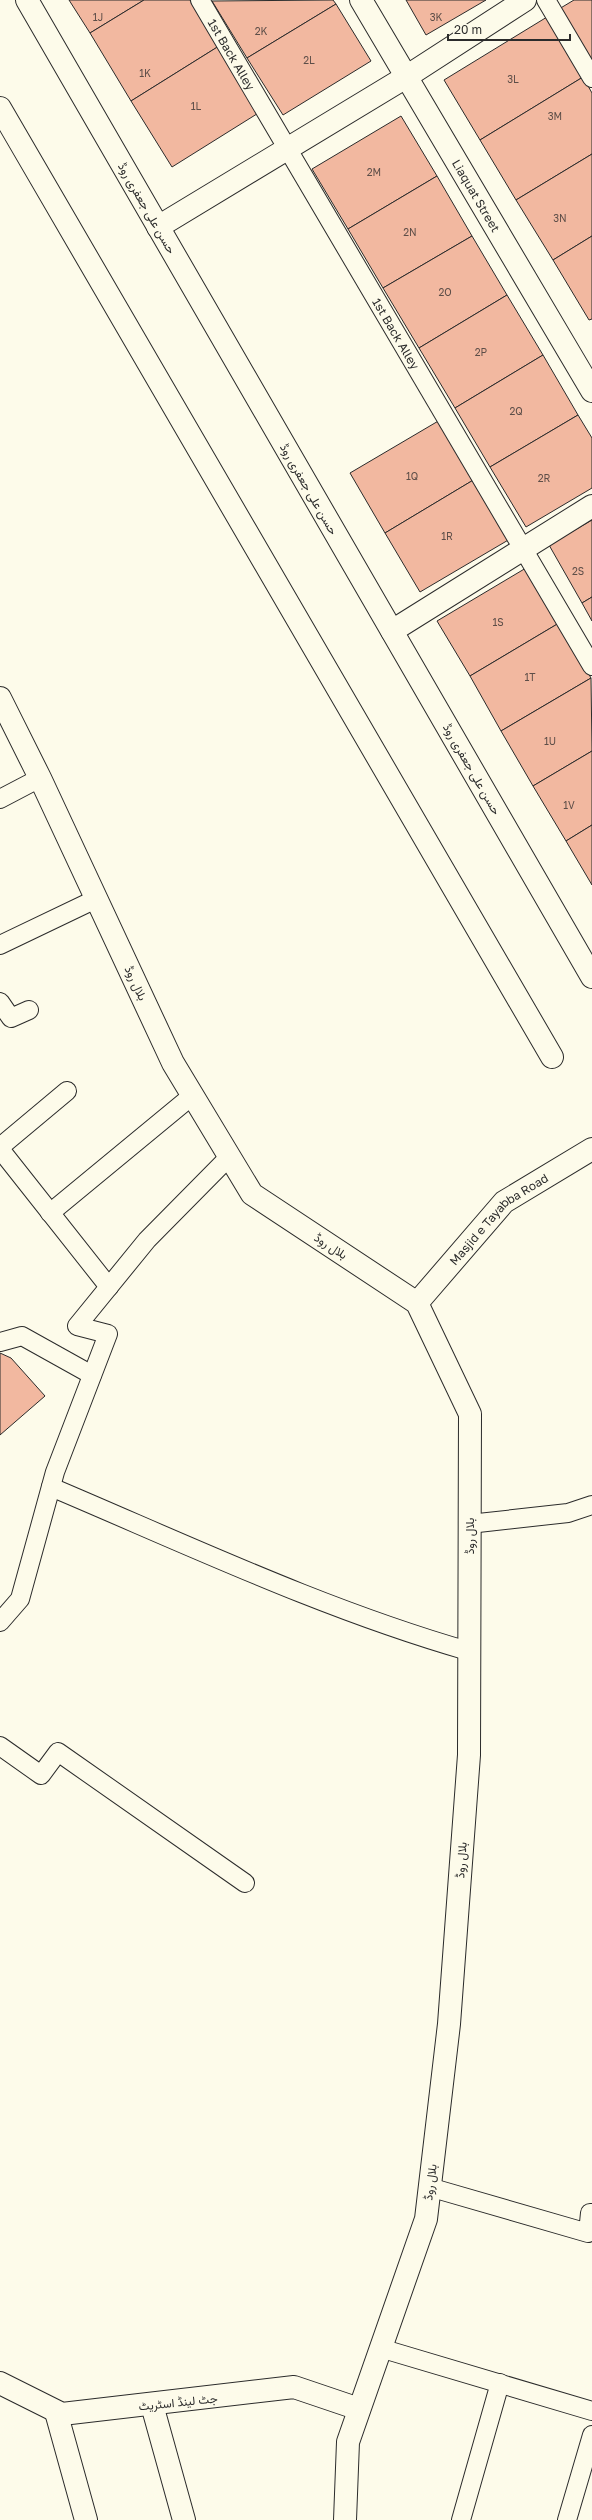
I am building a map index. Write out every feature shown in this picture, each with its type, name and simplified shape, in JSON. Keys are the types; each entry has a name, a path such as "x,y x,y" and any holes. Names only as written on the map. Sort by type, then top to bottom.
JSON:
{"street":[{"name":"حسن علی جعفری روڈ","path":"27,0 592,977"},
{"name":"Liaquat Street","path":"361,0 592,391"},
{"path":"158,227 406,78 525,0"},
{"path":"0,108 552,1057"},
{"path":"392,631 592,506"},
{"name":"بلال روڈ","path":"0,698 40,778 173,1063 252,1194 417,1303 470,1414 468,1651 469,1755 449,2024 426,2218 348,2442 345,2520"},
{"name":"Masjid e Tayabba Road","path":"417,1303 504,1202 592,1149"},
{"name":"جٹ لینڈ اسٹریٹ","path":"0,2383 62,2414 152,2405 294,2387 359,2409"},
{"path":"152,2405 184,2520"},
{"path":"56,2412 86,2520"}],"lane":[{"name":"1st Back Alley","path":"200,0 592,666"},
{"path":"546,0 592,78"},
{"path":"0,799 40,778"},
{"path":"0,945 96,899"},
{"path":"0,1002 10,1018 29,1010"},
{"path":"67,1091 0,1148 109,1287"},
{"path":"50,1213 193,1095"},
{"path":"0,1622 20,1599 51,1487 108,1334 77,1326 147,1240 230,1156"},
{"path":"0,1342 22,1336 92,1375"},
{"path":"51,1487 308,1594 413,1635 468,1651"},
{"path":"469,1524 568,1513 592,1505"},
{"path":"0,1746 41,1775 58,1752 244,1883"},
{"path":"429,2187 588,2233 590,2213 592,2214"},
{"path":"380,2348 592,2411"},
{"path":"461,2520 500,2383"},
{"path":"567,2520 592,2435"}],"building":[{"path":"69,0 144,0 90,33"},
{"path":"144,0 190,0 219,46 131,101 90,33"},
{"path":"333,0 336,4 247,58 212,1"},
{"path":"406,0 486,0 426,35"},
{"path":"574,0 592,0 592,60 590,61 559,9"},
{"path":"336,4 371,61 283,115 247,58"},
{"path":"547,17 583,77 480,140 444,80"},
{"path":"219,46 260,112 172,167 131,101"},
{"path":"583,77 592,93 592,154 516,200 480,140"},
{"path":"401,116 437,176 348,229 312,169"},
{"path":"592,154 592,236 553,260 516,200"},
{"path":"437,176 472,236 383,288 348,229"},
{"path":"472,236 507,295 419,348 383,288"},
{"path":"592,236 592,319 589,320 553,260"},
{"path":"507,295 543,355 455,408 419,348"},
{"path":"543,355 578,415 490,467 455,408"},
{"path":"578,415 592,438 592,488 526,527 490,467"},
{"path":"440,420 475,479 385,533 350,473"},
{"path":"475,479 510,539 420,592 385,533"},
{"path":"592,520 592,597 582,603 549,545"},
{"path":"526,568 559,623 470,676 437,621"},
{"path":"592,597 592,621 582,603"},
{"path":"559,623 591,678 501,731 470,676"},
{"path":"591,678 592,751 533,786 501,731"},
{"path":"592,751 592,825 566,841 533,786"},
{"path":"592,825 592,885 566,841"},
{"path":"0,1353 11,1358 45,1396 0,1435"}]}
